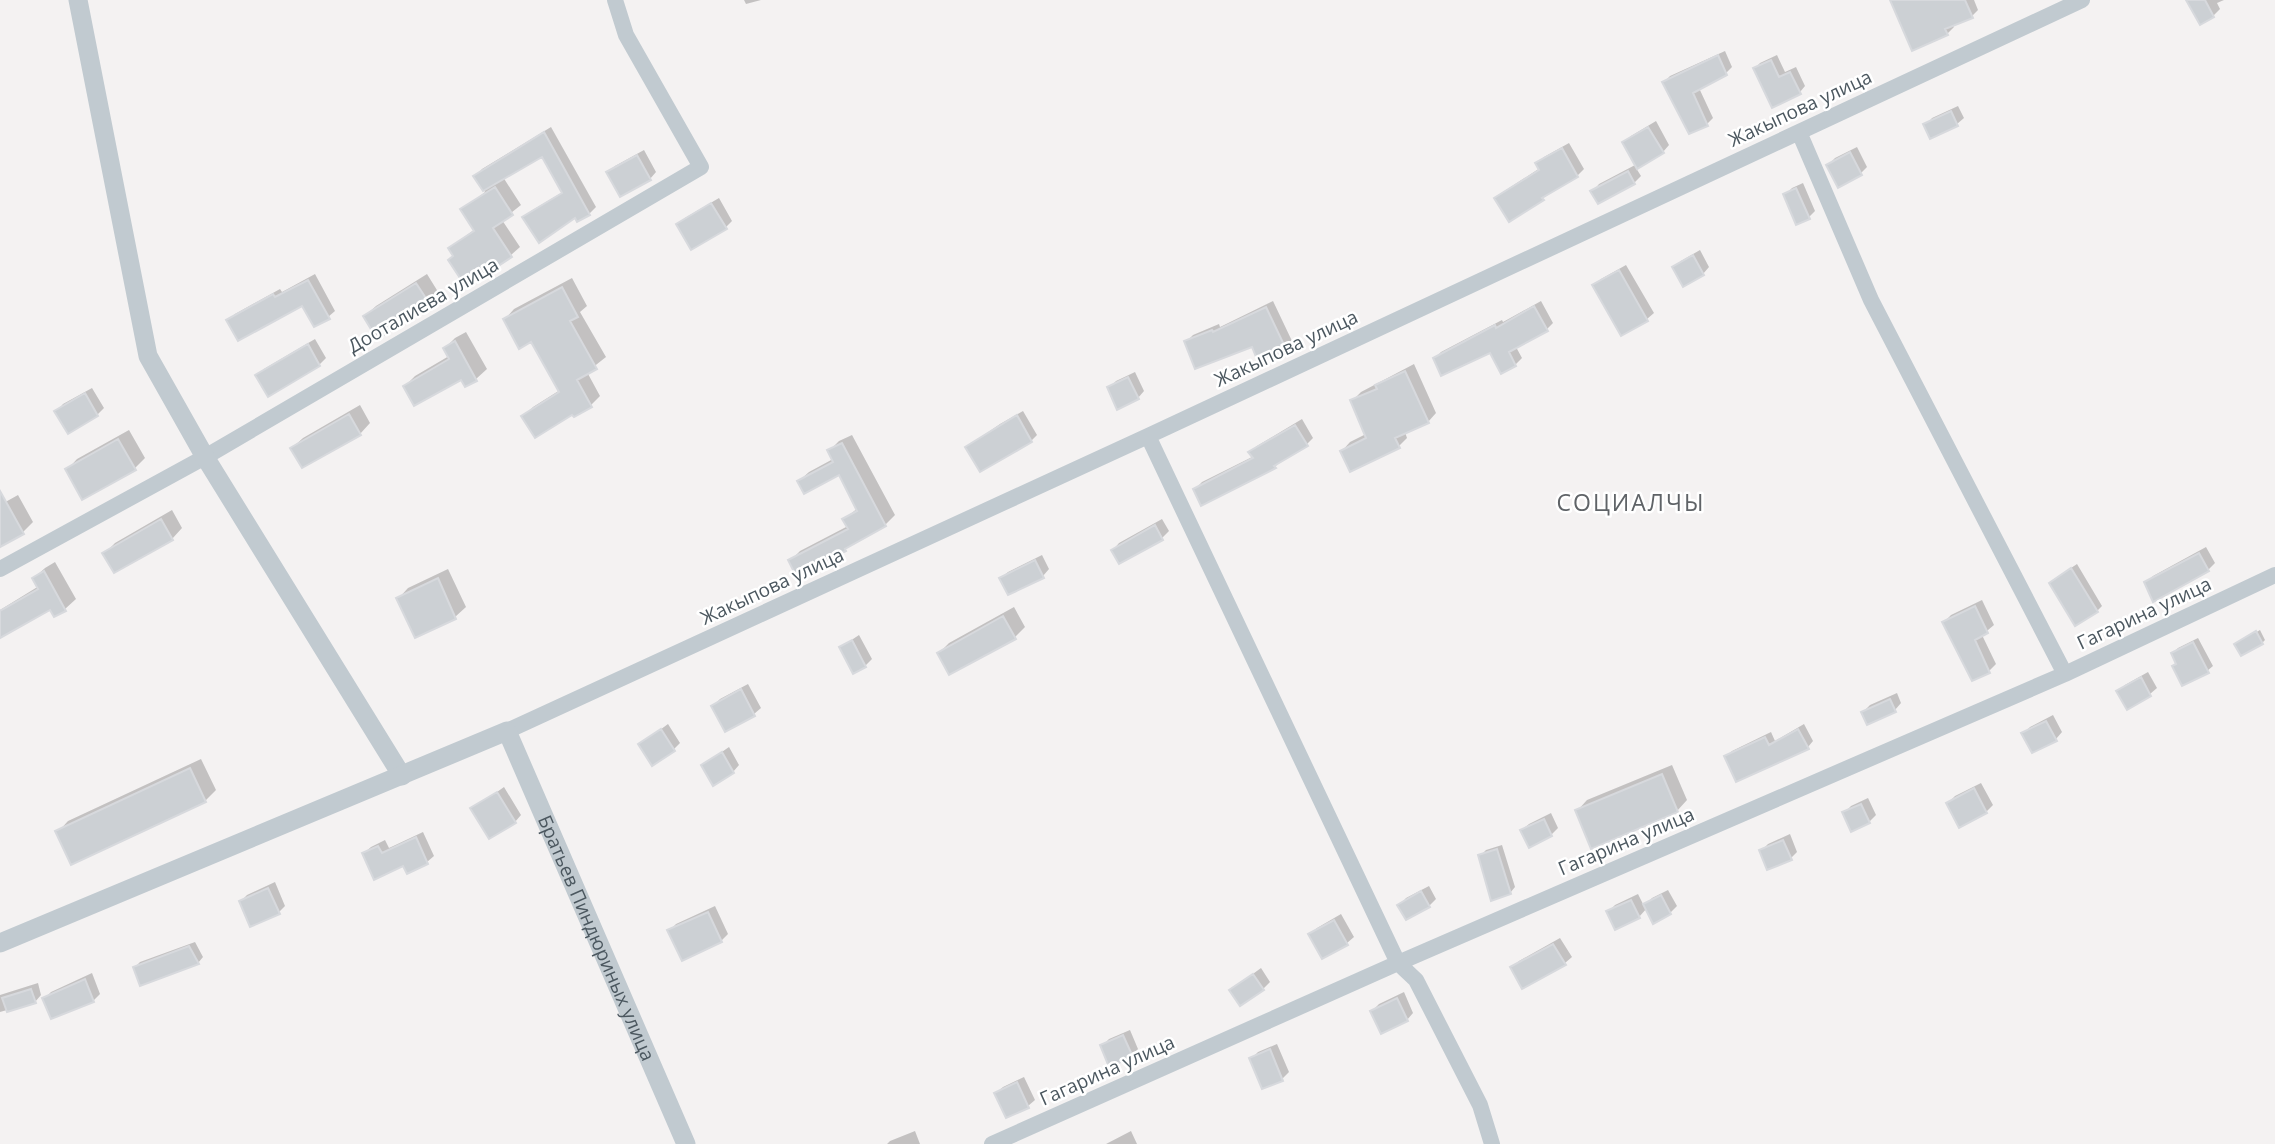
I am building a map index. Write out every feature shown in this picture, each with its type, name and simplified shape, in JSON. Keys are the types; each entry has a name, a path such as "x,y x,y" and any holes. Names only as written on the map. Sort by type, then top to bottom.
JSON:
{"street":[{"path":"78,0 148,356 205,457 402,776"},
{"name":"Дооталиева улица","path":"0,569 205,457 701,167 626,35 615,0"},
{"name":"Жакыпова улица","path":"507,731 1148,436 2082,0"},
{"path":"1799,132 1871,300 2065,674"},
{"path":"1148,436 1398,963 1416,979 1480,1105 1492,1144"},
{"name":"Гагарина улица","path":"992,1144 1398,963 2065,674 2275,575"},
{"path":"0,943 507,731"},
{"name":"Братьев Пиндюриных улица","path":"507,731 686,1144"}],"building":[{"path":"1890,0 1965,0 1973,18 1945,29 1948,35 1912,51"},
{"path":"2186,0 2205,0 2214,17 2200,25"},
{"path":"1718,55 1727,75 1693,93 1708,126 1689,134 1662,82"},
{"path":"1771,60 1779,77 1790,72 1801,94 1772,108 1753,68"},
{"path":"1951,111 1958,126 1930,139 1923,124"},
{"path":"1648,127 1664,153 1637,169 1622,142"},
{"path":"544,132 590,215 577,222 575,218 539,243 522,217 562,193 542,157 483,191 473,176"},
{"path":"1562,148 1578,177 1509,222 1494,198 1539,170 1535,163"},
{"path":"1850,152 1862,175 1838,188 1826,165"},
{"path":"637,155 651,180 620,197 606,172"},
{"path":"1628,171 1635,184 1598,204 1590,191"},
{"path":"495,187 513,215 493,228 512,257 466,287 448,260 453,256 448,248 474,231 460,209"},
{"path":"1796,188 1810,219 1796,225 1783,194"},
{"path":"711,203 727,229 691,250 676,224"},
{"path":"1693,255 1704,275 1683,287 1672,267"},
{"path":"1619,270 1648,321 1621,336 1592,285"},
{"path":"308,280 330,319 314,327 302,306 238,341 226,320 273,294 275,297"},
{"path":"416,283 431,306 377,339 363,316"},
{"path":"562,287 578,317 570,321 597,369 577,380 592,407 574,417 572,415 535,438 521,416 559,392 531,342 519,349 503,319"},
{"path":"1534,306 1548,331 1509,352 1516,366 1501,374 1490,353 1441,376 1433,358 1495,325 1496,328"},
{"path":"1266,307 1286,349 1258,362 1252,347 1195,369 1184,341 1212,330 1213,332"},
{"path":"455,341 477,381 465,387 461,380 414,406 403,386 449,359 443,348"},
{"path":"308,344 320,366 268,397 255,375"},
{"path":"1405,371 1429,423 1395,438 1400,448 1350,472 1340,451 1366,438 1350,400 1377,389 1375,385"},
{"path":"1128,377 1139,399 1117,410 1107,387"},
{"path":"85,393 98,416 68,434 54,411"},
{"path":"349,414 361,435 302,468 290,448"},
{"path":"1017,415 1032,442 980,472 965,447"},
{"path":"1295,425 1308,446 1274,466 1276,468 1201,506 1193,489 1253,458 1248,452"},
{"path":"118,439 136,470 82,500 65,469"},
{"path":"842,443 886,526 845,549 846,551 796,576 788,560 848,529 842,519 857,511 839,475 804,494 797,481 833,462 827,450"},
{"path":"0,491 24,534 0,547"},
{"path":"161,519 173,540 114,573 102,553"},
{"path":"1155,525 1163,540 1119,564 1111,550"},
{"path":"2199,553 2209,571 2153,602 2144,582"},
{"path":"1035,560 1044,578 1008,595 999,578"},
{"path":"2071,568 2098,612 2075,626 2049,583"},
{"path":"44,571 66,611 54,617 50,610 0,638 0,611 38,589 32,578"},
{"path":"438,578 456,619 415,638 396,598"},
{"path":"1975,606 1988,633 1975,640 1990,673 1972,681 1942,622"},
{"path":"1003,616 1016,639 949,675 937,653"},
{"path":"2256,631 2263,644 2241,656 2234,644"},
{"path":"852,640 866,667 853,674 839,647"},
{"path":"2193,642 2209,673 2182,686 2172,666 2176,664 2171,653"},
{"path":"2141,677 2151,696 2127,710 2116,691"},
{"path":"741,689 755,716 725,732 711,706"},
{"path":"1890,699 1896,712 1867,725 1861,712"},
{"path":"2046,721 2057,741 2032,753 2021,733"},
{"path":"661,729 675,751 652,766 638,744"},
{"path":"1798,729 1809,749 1736,782 1724,756 1765,737 1769,745"},
{"path":"722,752 734,773 713,786 701,765"},
{"path":"190,768 206,802 71,865 55,831"},
{"path":"1662,774 1678,812 1591,849 1575,810"},
{"path":"1974,788 1987,813 1959,828 1946,803"},
{"path":"497,792 516,823 489,839 470,808"},
{"path":"1861,804 1870,823 1851,832 1842,812"},
{"path":"1544,819 1552,836 1529,848 1520,830"},
{"path":"416,837 428,864 407,874 403,866 374,880 362,853 378,846 382,853"},
{"path":"1783,840 1792,860 1767,870 1759,850"},
{"path":"1497,849 1511,894 1491,901 1478,855"},
{"path":"268,888 280,914 250,927 239,901"},
{"path":"1421,891 1430,907 1406,920 1397,905"},
{"path":"1661,895 1671,914 1653,924 1643,904"},
{"path":"1631,900 1640,918 1615,930 1606,911"},
{"path":"708,912 722,942 682,961 667,930"},
{"path":"1334,920 1348,945 1322,959 1308,934"},
{"path":"1553,944 1566,965 1522,989 1510,967"},
{"path":"189,946 199,964 140,986 133,967"},
{"path":"1253,974 1264,990 1240,1006 1229,990"},
{"path":"85,979 94,1002 51,1019 42,998"},
{"path":"31,989 36,1003 7,1012 2,998"},
{"path":"1397,998 1408,1021 1381,1034 1370,1011"},
{"path":"1123,1035 1133,1057 1109,1067 1100,1045"},
{"path":"1270,1049 1283,1081 1262,1089 1249,1058"},
{"path":"1017,1082 1029,1108 1006,1118 994,1093"}],"district":[{"name":"СОЦИАЛЧЫ","path":"1631,502"}]}
